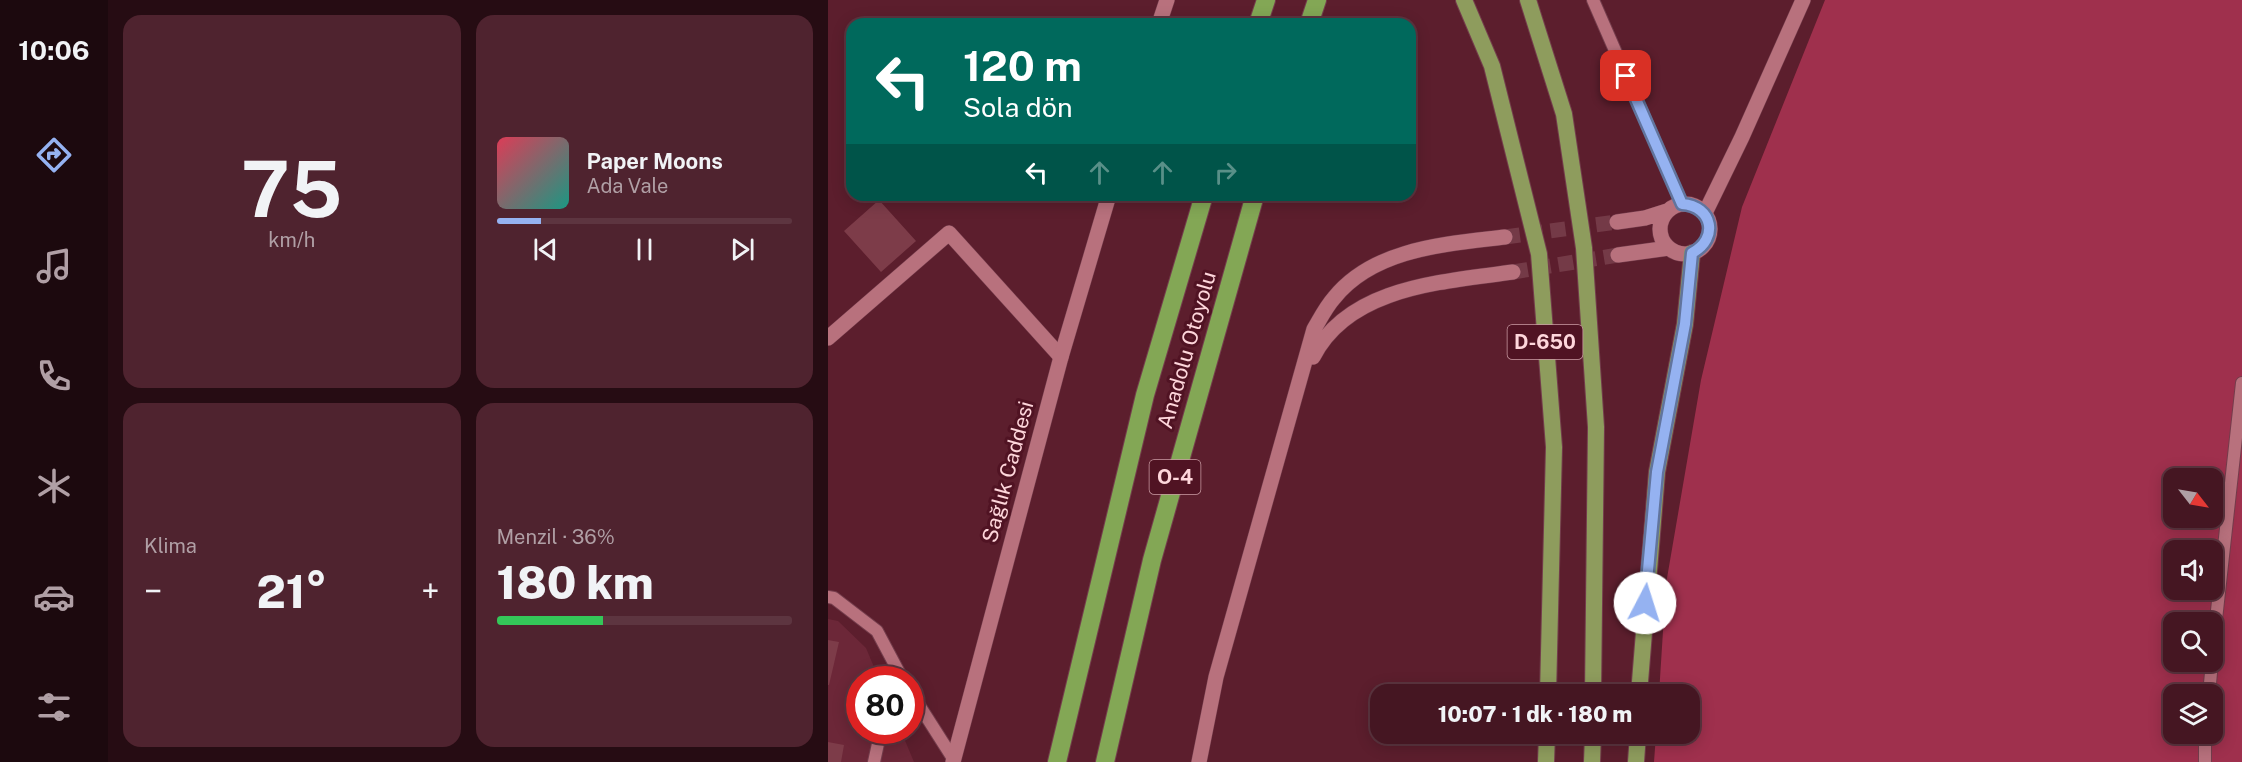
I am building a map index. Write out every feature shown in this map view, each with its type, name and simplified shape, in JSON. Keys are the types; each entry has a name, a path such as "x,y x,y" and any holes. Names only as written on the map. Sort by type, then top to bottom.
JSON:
{"highway":[{"path":"1260,18 1266,0"},
{"path":"1311,18 1317,0"},
{"name":"D-650","path":"1464,0 1492,66 1539,254 1554,447 1548,684"},
{"name":"D-650","path":"1528,0 1564,114 1584,248 1596,428 1593,684"},
{"name":"Anadolu Otoyolu","path":"1057,762 1144,395 1201,201"},
{"name":"Anadolu Otoyolu","path":"1105,762 1155,549 1253,201"},
{"path":"1641,684 1657,472 1685,324 1692,253"},
{"path":"1546,762 1547,744"},
{"path":"1592,762 1593,744"},
{"path":"1636,762 1637,744"}],"main road":[{"path":"1161,18 1167,0"},
{"path":"1705,213 1742,137 1803,0"},
{"name":"Sağlık Caddesi","path":"953,761 1061,357 1107,201"},
{"path":"1617,222 1645,218 1682,204 1698,207 1705,213 1710,228 1705,244 1692,253 1675,252 1669,248 1660,234 1663,218 1668,211"},
{"path":"828,339 949,233 1061,357"},
{"path":"1199,762 1216,678 1314,329 1334,297 1359,274 1391,259 1430,246 1505,237"},
{"path":"1618,255 1669,248"},
{"path":"1298,386 1322,340 1348,314 1388,296 1433,284 1513,272"}],"lane":[{"path":"1593,0 1682,204"},
{"path":"2217,612 2242,383"},
{"path":"828,597 834,598 877,631 895,666"},
{"path":"924,714 953,761"},
{"path":"874,762 878,744"},
{"path":"2205,744 2205,762"}],"shaded area":[{"path":"1825,0 2242,0 2242,762 1654,762 1655,744 1700,744 1700,684 1660,684 1666,584 1701,380 1742,207"},
{"path":"828,619 838,621 866,648 874,666 846,666 846,744 906,744 914,762 828,762"}],"building":[{"path":"880,201 916,241 881,272 844,231"},
{"path":"828,640 839,642 829,685 828,685"},
{"path":"828,742 844,745 841,762 828,762"}],"tunnel":[{"path":"1505,237 1617,222"},
{"path":"1513,272 1618,255"}],"route":[{"path":"1626,76 1682,204 1698,207 1705,213 1710,228 1705,244 1692,253 1685,324 1657,472 1645,603"}]}
